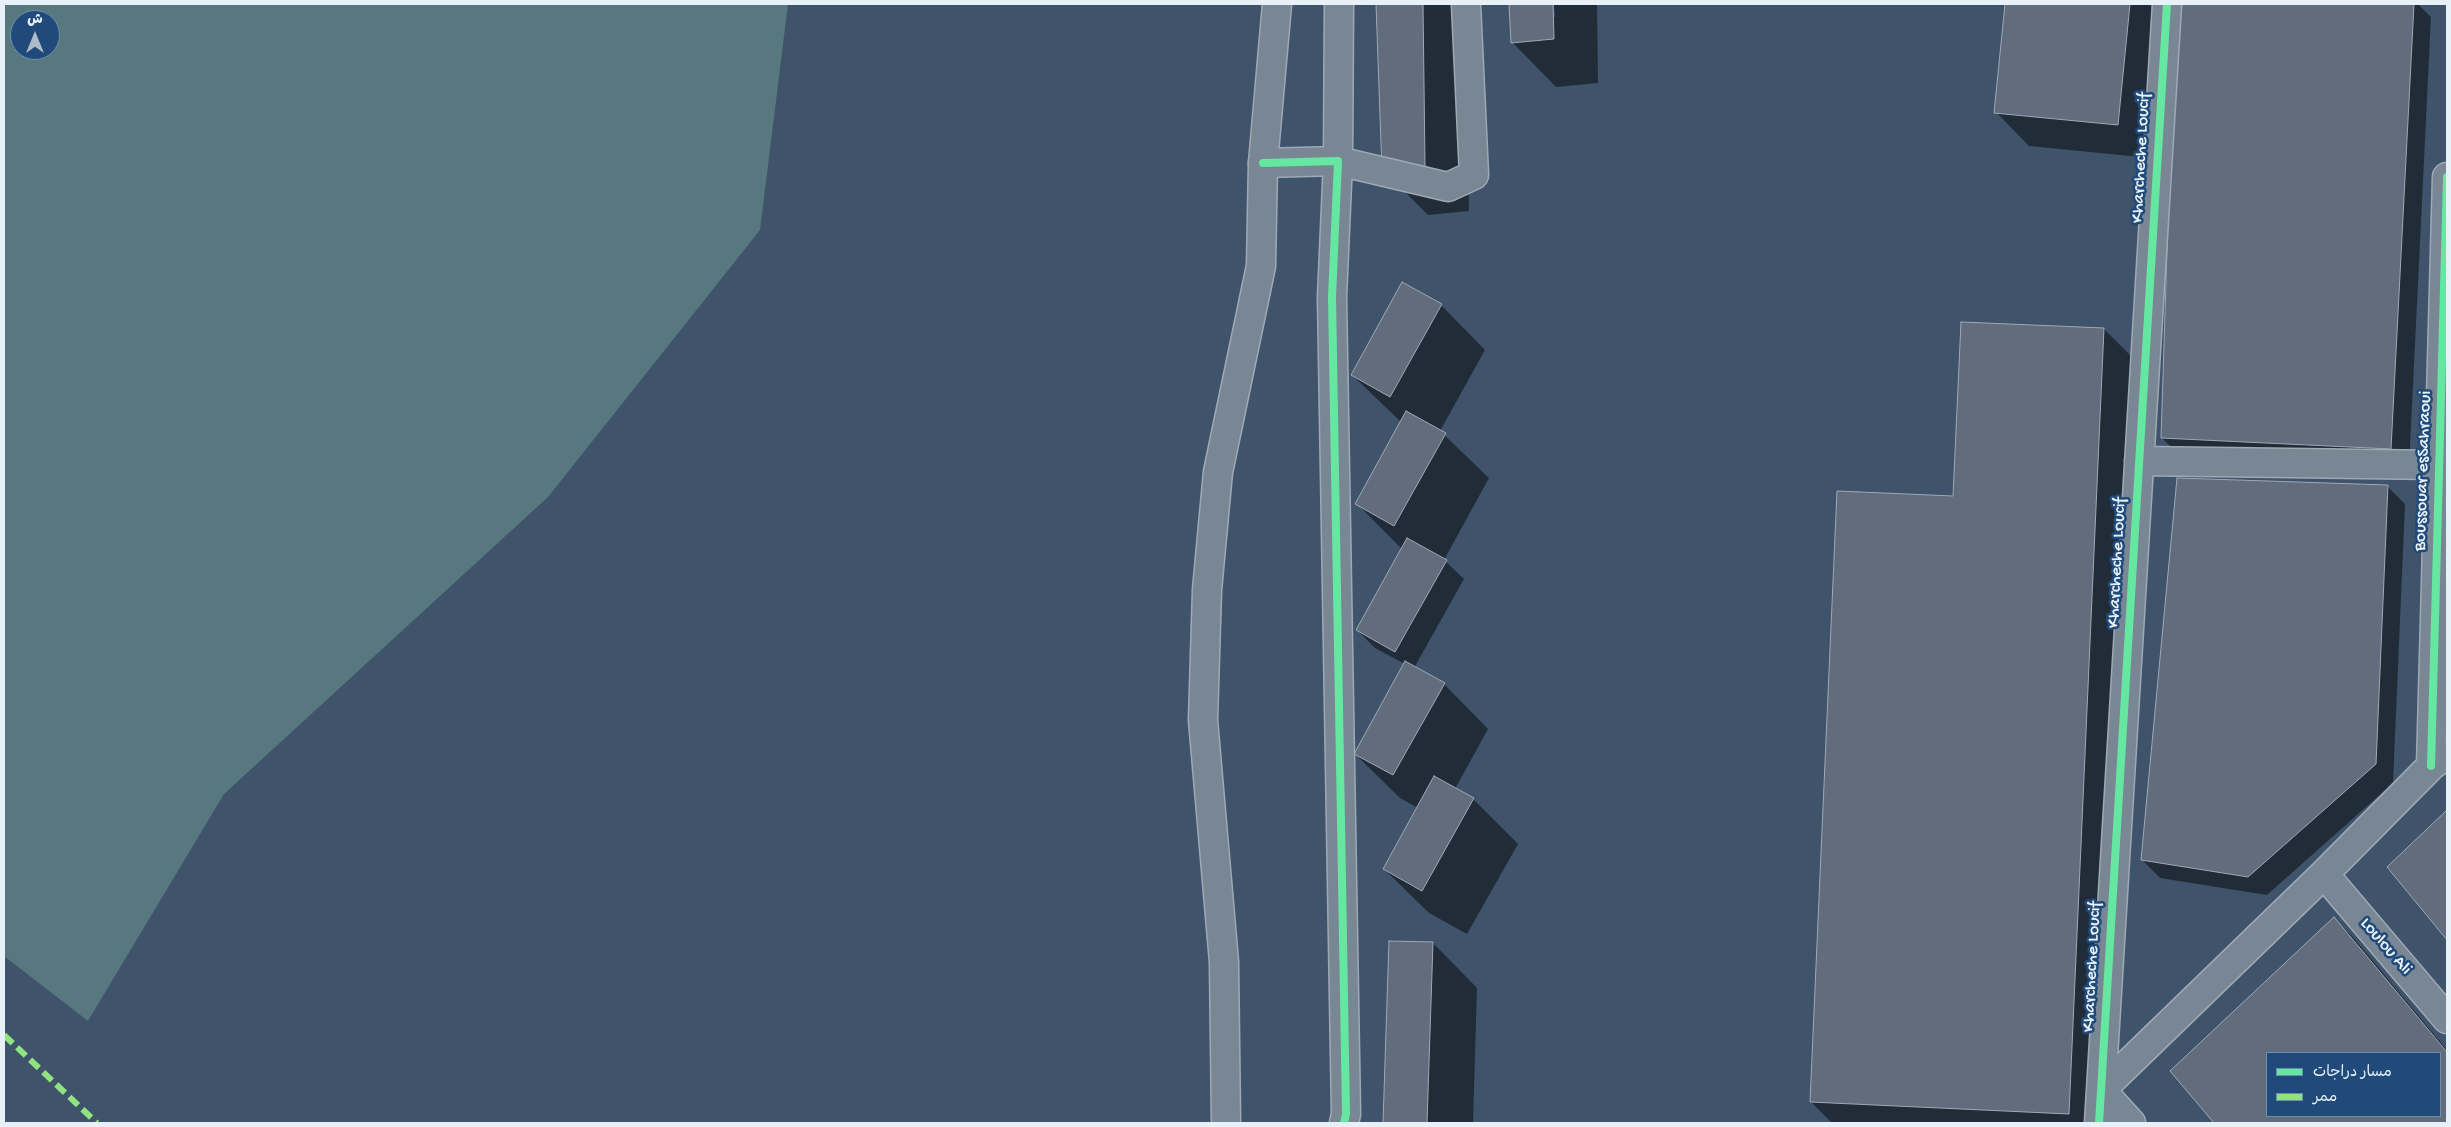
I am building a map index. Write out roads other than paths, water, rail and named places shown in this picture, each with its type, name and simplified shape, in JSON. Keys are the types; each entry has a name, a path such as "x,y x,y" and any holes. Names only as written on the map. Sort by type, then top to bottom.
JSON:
{"street":[{"path":"1226,1123 1224,962 1203,720 1207,600 1218,472 1261,266 1263,163 1277,4"},
{"path":"1339,4 1338,162 1332,297 1346,1104 1344,1123"},
{"path":"1263,163 1338,162 1448,187 1474,175 1466,4"},
{"name":"Kharcheche Loucif","path":"2099,1123 2167,4"},
{"name":"Boussouar esSahraoui","path":"2439,760 2440,465 2447,177"},
{"path":"2139,461 2440,465"},
{"path":"2131,1123 2101,1090 2439,760"},
{"name":"Loulou Ali","path":"2324,874 2447,1019"}]}
